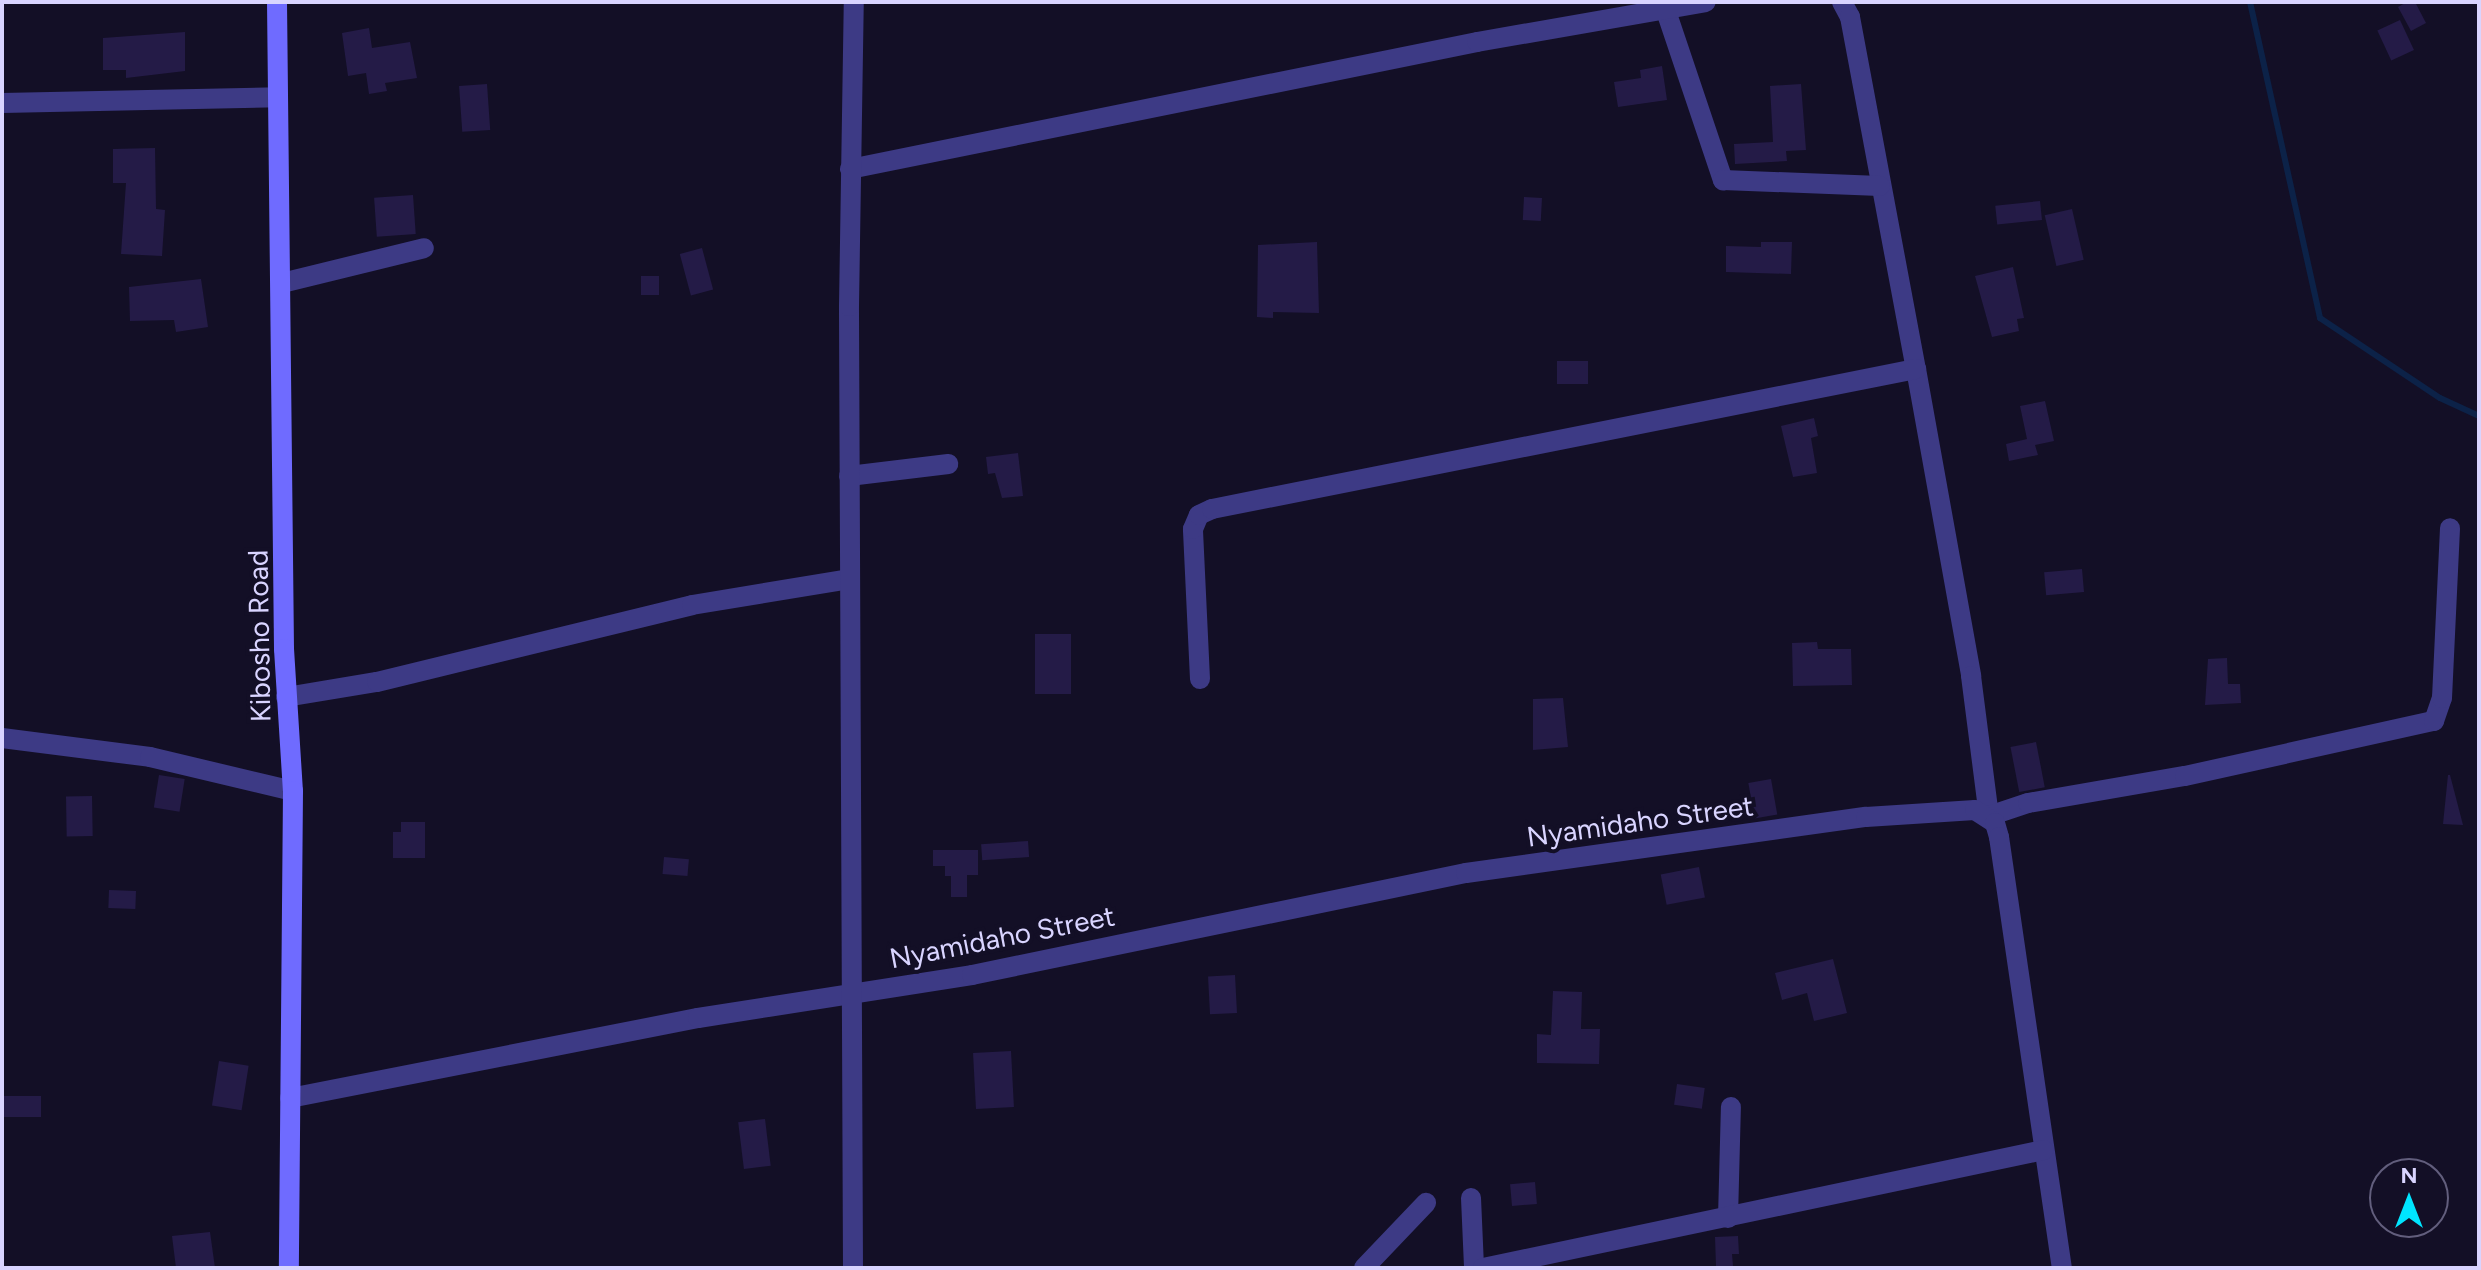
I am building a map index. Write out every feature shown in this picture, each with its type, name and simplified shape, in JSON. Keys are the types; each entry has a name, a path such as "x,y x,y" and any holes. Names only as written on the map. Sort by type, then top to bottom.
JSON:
{"street":[{"name":"Kibosho Road","path":"277,2 286,697 293,791 289,1268"},
{"path":"853,1268 849,993 849,476 854,2"},
{"path":"850,169 1590,12 1665,8 1706,2"},
{"path":"1842,2 1850,17 1916,369 1971,676 1989,816 1999,837 2062,1268"},
{"path":"1665,8 1723,180 1745,185 1880,186"},
{"path":"2,103 278,97"},
{"path":"282,283 424,248"},
{"path":"1200,679 1193,529 1199,515 1212,509 1916,369"},
{"path":"849,476 948,464"},
{"path":"1989,816 2042,799 2185,776 2434,721 2442,698 2450,528"},
{"path":"286,697 377,682 692,605 849,579"},
{"path":"2,738 150,757 293,791"},
{"name":"Nyamidaho Street","path":"290,1098 553,1044 972,975 1466,873 1866,817 1951,809 1989,816"},
{"path":"1728,1218 1731,1107"},
{"path":"1483,1268 2044,1150"},
{"path":"1471,1198 1474,1268"},
{"path":"1364,1268 1426,1203"}],"building":[{"path":"2415,2 2426,23 2411,31 2398,7"},
{"path":"2400,20 2414,50 2391,60 2377,31"},
{"path":"369,28 372,48 410,42 417,78 385,83 387,91 369,94 366,73 348,76 342,33"},
{"path":"185,32 185,71 126,78 126,70 103,70 103,38"},
{"path":"1662,66 1667,100 1618,107 1614,82 1641,78 1640,70"},
{"path":"487,84 490,130 462,132 459,86"},
{"path":"1801,84 1806,150 1786,151 1787,161 1735,164 1734,144 1773,142 1770,86"},
{"path":"155,148 156,209 165,210 162,256 121,254 126,183 113,183 113,149"},
{"path":"413,195 416,234 377,237 374,198"},
{"path":"1524,197 1542,198 1541,221 1523,220"},
{"path":"2040,201 2042,220 1997,225 1995,206"},
{"path":"2072,209 2084,260 2056,266 2045,215"},
{"path":"1317,242 1319,313 1273,312 1273,318 1257,317 1258,245"},
{"path":"1761,242 1792,242 1791,274 1726,272 1726,246 1761,247"},
{"path":"702,248 713,290 691,295 680,254"},
{"path":"2013,267 2024,318 2017,319 2019,331 1992,337 1975,276"},
{"path":"641,276 659,276 659,295 641,295"},
{"path":"201,279 208,327 176,332 174,320 130,321 129,287"},
{"path":"1557,361 1588,361 1588,384 1557,384"},
{"path":"2045,401 2054,441 2035,445 2038,455 2009,461 2006,444 2027,439 2020,406"},
{"path":"1814,418 1818,436 1811,438 1817,473 1793,477 1781,426"},
{"path":"1018,453 1023,496 1002,498 995,473 988,474 986,457"},
{"path":"2082,569 2084,592 2046,595 2044,572"},
{"path":"1035,634 1071,634 1071,694 1035,694"},
{"path":"1817,642 1818,649 1851,649 1852,685 1793,686 1792,643"},
{"path":"2227,658 2228,684 2240,684 2241,703 2205,705 2208,659"},
{"path":"1563,698 1568,747 1533,750 1533,699"},
{"path":"2036,742 2045,787 2019,792 2010,747"},
{"path":"159,775 185,779 180,812 154,808"},
{"path":"2450,775 2463,825 2443,824"},
{"path":"1771,779 1777,814 1755,818 1748,783"},
{"path":"66,796 92,796 93,836 67,836"},
{"path":"401,822 425,822 425,858 393,858 393,832 401,832"},
{"path":"1028,841 1029,857 982,860 981,844"},
{"path":"933,850 978,850 978,875 967,875 967,897 951,897 951,876 945,876 945,866 933,866"},
{"path":"664,857 689,859 687,876 663,874"},
{"path":"1699,867 1705,897 1667,905 1661,874"},
{"path":"109,890 136,891 135,909 108,908"},
{"path":"1833,959 1847,1013 1814,1021 1807,993 1782,1000 1775,973"},
{"path":"1235,975 1237,1013 1210,1014 1208,976"},
{"path":"1553,991 1582,992 1581,1029 1600,1029 1599,1064 1537,1063 1537,1034 1551,1035"},
{"path":"1011,1051 1014,1107 976,1109 973,1053"},
{"path":"219,1061 249,1066 242,1110 212,1105"},
{"path":"1677,1084 1705,1088 1702,1109 1674,1105"},
{"path":"2,1096 41,1096 41,1117 2,1117"},
{"path":"765,1119 771,1166 744,1169 738,1122"},
{"path":"1535,1182 1537,1204 1512,1206 1510,1184"},
{"path":"210,1232 215,1268 176,1268 172,1236"},
{"path":"1738,1236 1739,1254 1732,1254 1733,1266 1716,1266 1715,1237"}],"waterway":[{"path":"2250,2 2320,318 2440,398 2479,416"}]}
